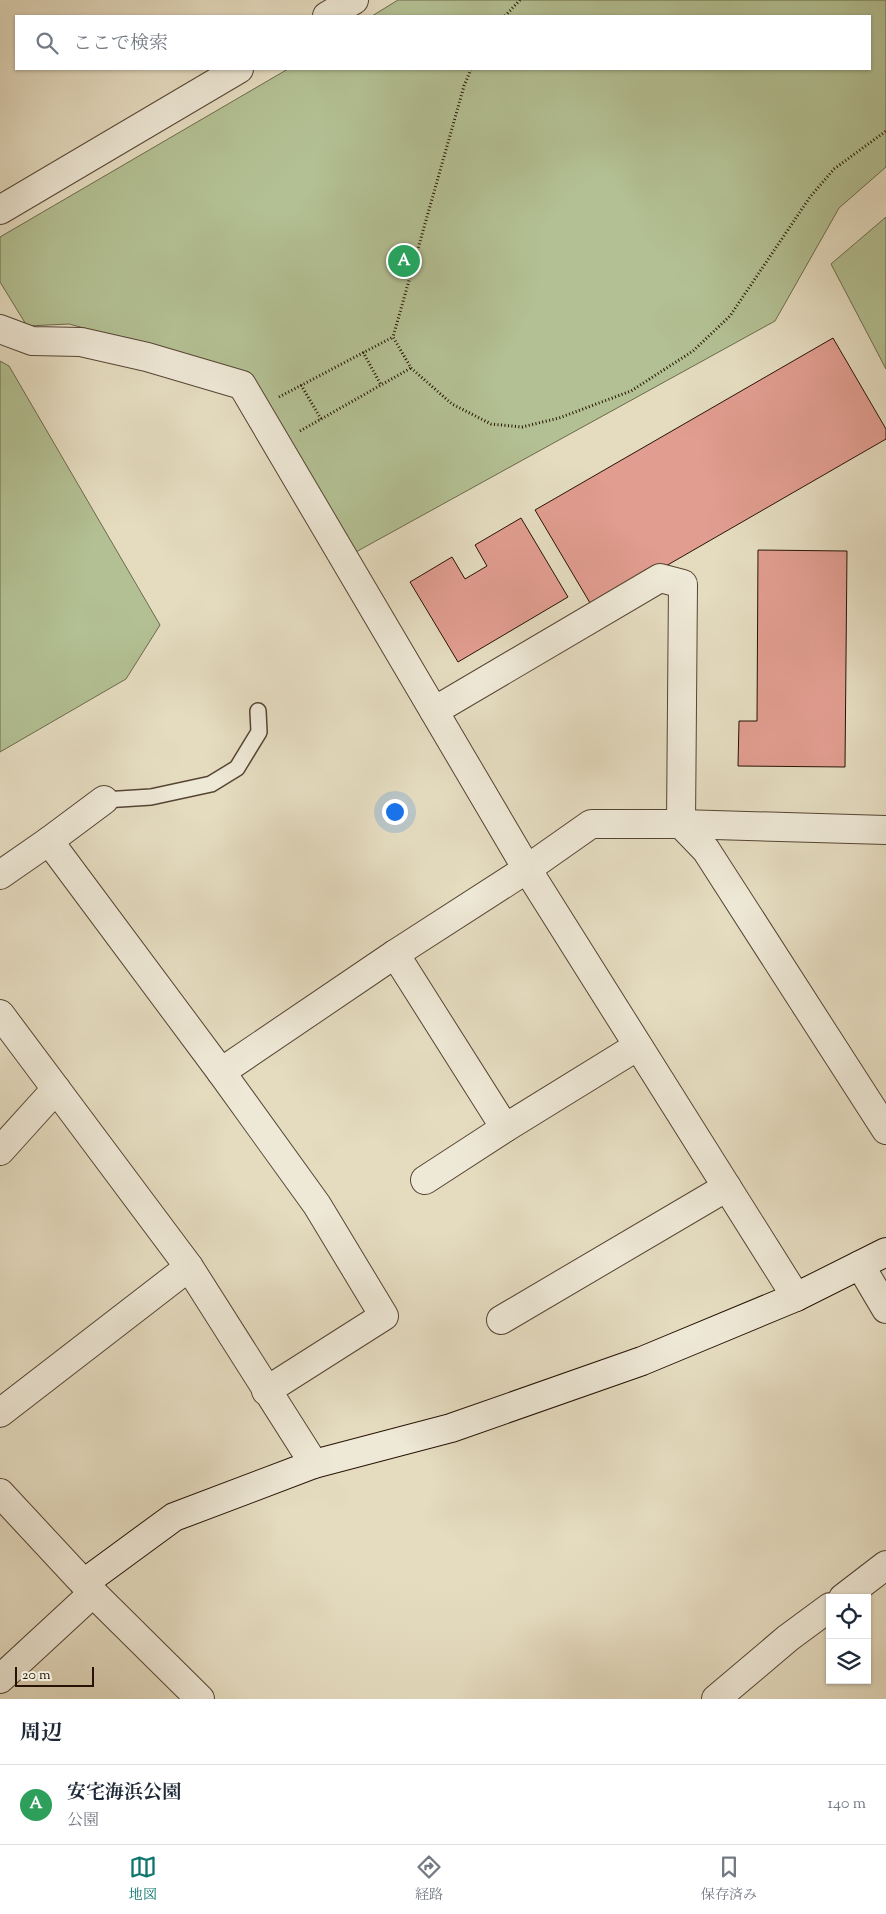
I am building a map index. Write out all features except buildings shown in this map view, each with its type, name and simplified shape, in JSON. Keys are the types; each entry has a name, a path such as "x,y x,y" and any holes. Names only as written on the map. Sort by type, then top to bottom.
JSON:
{"street":[{"path":"330,15 354,0"},
{"path":"0,210 237,70"},
{"path":"0,329 32,341 82,342 242,385 527,869 796,1297"},
{"path":"434,711 660,578 683,584 681,824 706,850 886,1130"},
{"path":"0,875 104,800"},
{"path":"221,1072 395,954 527,869 591,824 681,824 886,830"},
{"path":"49,841 221,1072 317,1205 384,1316 266,1391"},
{"path":"395,954 505,1128"},
{"path":"0,1014 189,1267 314,1464"},
{"path":"425,1180 638,1046"},
{"path":"0,1151 56,1089"},
{"path":"501,1320 727,1186"},
{"path":"0,1678 88,1588 174,1518 314,1464 451,1428 642,1361 796,1297 886,1252"},
{"path":"860,1265 886,1309"},
{"path":"0,1413 189,1267"},
{"path":"0,1492 88,1588 200,1699"},
{"path":"848,1594 886,1566"},
{"path":"716,1699 788,1638 826,1611"}],"lane":[{"path":"104,800 151,797 211,784 237,768 259,732 258,711"}],"path":[{"path":"506,15 520,0"},
{"path":"471,70 464,86 393,337 411,368 452,404 491,424 522,427 559,418 631,391 693,351 730,316 810,197 834,169 886,131"},
{"path":"256,409 393,337"},
{"path":"363,352 381,385"},
{"path":"276,444 411,368"},
{"path":"301,385 321,419"}],"green space":[{"path":"398,0 886,0 886,167 839,208 775,321 354,553 256,409 247,372 69,324 27,326 0,282 0,237 286,70 871,70 871,15 374,15"},
{"path":"886,217 886,369 831,264"},
{"path":"0,361 9,366 160,625 126,679 0,752"}],"place":[{"name":"安宅海浜公園","path":"404,261"}]}
